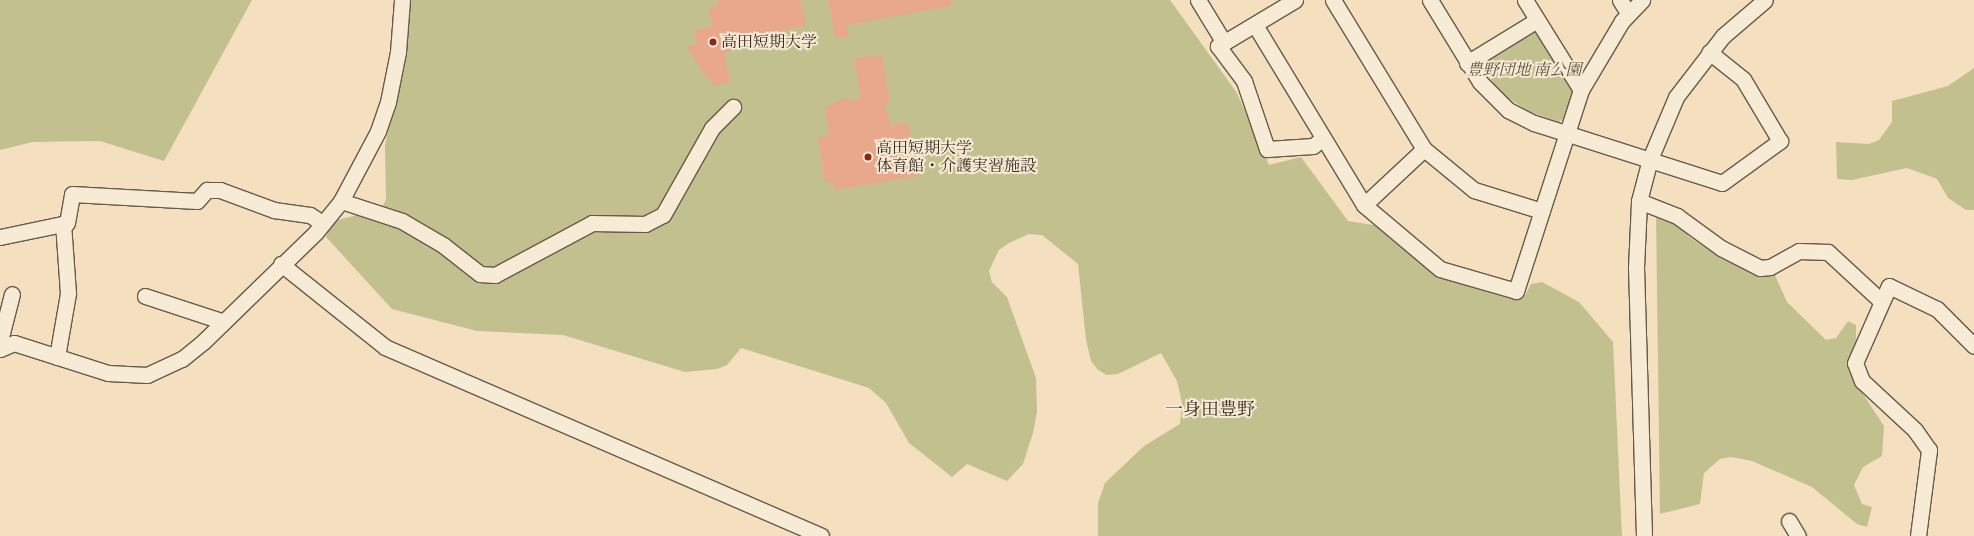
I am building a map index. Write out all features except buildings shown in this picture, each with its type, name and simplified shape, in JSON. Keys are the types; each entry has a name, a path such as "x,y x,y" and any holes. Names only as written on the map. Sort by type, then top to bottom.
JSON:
{"street":[{"path":"12,294 4,342 108,373 147,376 182,359 224,322 322,223 341,201 378,131 388,102 398,52 402,0"},
{"path":"1198,0 1223,41"},
{"path":"1295,0 1255,25 1223,41 1218,46 1244,81 1267,149 1313,146 1323,138"},
{"path":"1333,0 1424,149 1474,190 1542,211"},
{"path":"1430,0 1480,82 1508,110 1524,119 1722,183 1780,142 1743,79 1709,52"},
{"path":"1525,0 1581,90"},
{"path":"1620,0 1628,13"},
{"path":"1255,25 1364,205 1440,269 1516,291 1581,90 1628,13 1642,0"},
{"path":"1644,536 1636,268 1639,201 1650,159 1676,97 1709,52 1765,0"},
{"path":"1468,63 1537,20"},
{"path":"341,201 402,221 443,245 480,274 496,275 592,223 646,224 663,215 712,128 733,107"},
{"path":"1364,205 1424,149"},
{"path":"0,237 62,224 69,221 72,194 197,201 207,190 220,190 274,210 310,214 322,223"},
{"path":"1639,201 1676,216 1721,248 1760,268 1770,267 1799,251 1828,252 1881,301"},
{"path":"57,357 68,293 62,224"},
{"path":"281,264 385,347 822,536"},
{"path":"1918,536 1929,450 1915,430 1856,373 1858,353 1889,286 1917,297 1948,318 1974,346"},
{"path":"145,296 224,322"},
{"path":"1789,521 1798,536"}],"green space":[{"path":"0,0 252,0 164,161 100,141 33,142 0,150"},
{"path":"409,0 1170,0 1237,93 1269,165 1301,157 1348,221 1379,226 1438,276 1523,299 1531,284 1542,282 1579,302 1613,342 1622,536 1098,536 1098,503 1105,483 1144,446 1180,424 1182,403 1177,381 1161,353 1118,374 1107,375 1098,370 1091,361 1086,340 1078,264 1042,235 1029,234 1009,243 999,250 989,271 992,282 1007,297 1036,378 1037,412 1033,433 1023,464 1007,481 967,464 952,477 909,443 886,403 869,388 741,348 727,365 717,369 685,372 563,335 477,331 392,309 326,237 330,227 338,220 381,209 386,200 385,145 402,69"},
{"name":"豊野団地 南公園","path":"1534,27 1574,91 1566,117 1559,122 1528,111 1502,94 1477,62"},
{"path":"1974,68 1974,210 1966,210 1948,198 1937,179 1907,168 1852,180 1837,179 1836,142 1869,144 1879,140 1892,122 1892,101 1948,86"},
{"path":"1656,214 1677,219 1689,237 1724,260 1734,264 1756,264 1774,273 1787,302 1826,340 1836,338 1848,321 1856,325 1856,370 1861,391 1884,426 1882,456 1863,467 1854,485 1862,504 1872,507 1867,527 1857,524 1812,487 1752,461 1731,457 1720,459 1704,473 1700,504 1660,514"}],"place":[{"name":"高田短期大学","path":"713,42"},
{"name":"高田短期大学 体育館・介護実習施設","path":"868,157"}],"district":[{"name":"一身田豊野","path":"1210,409"}]}
